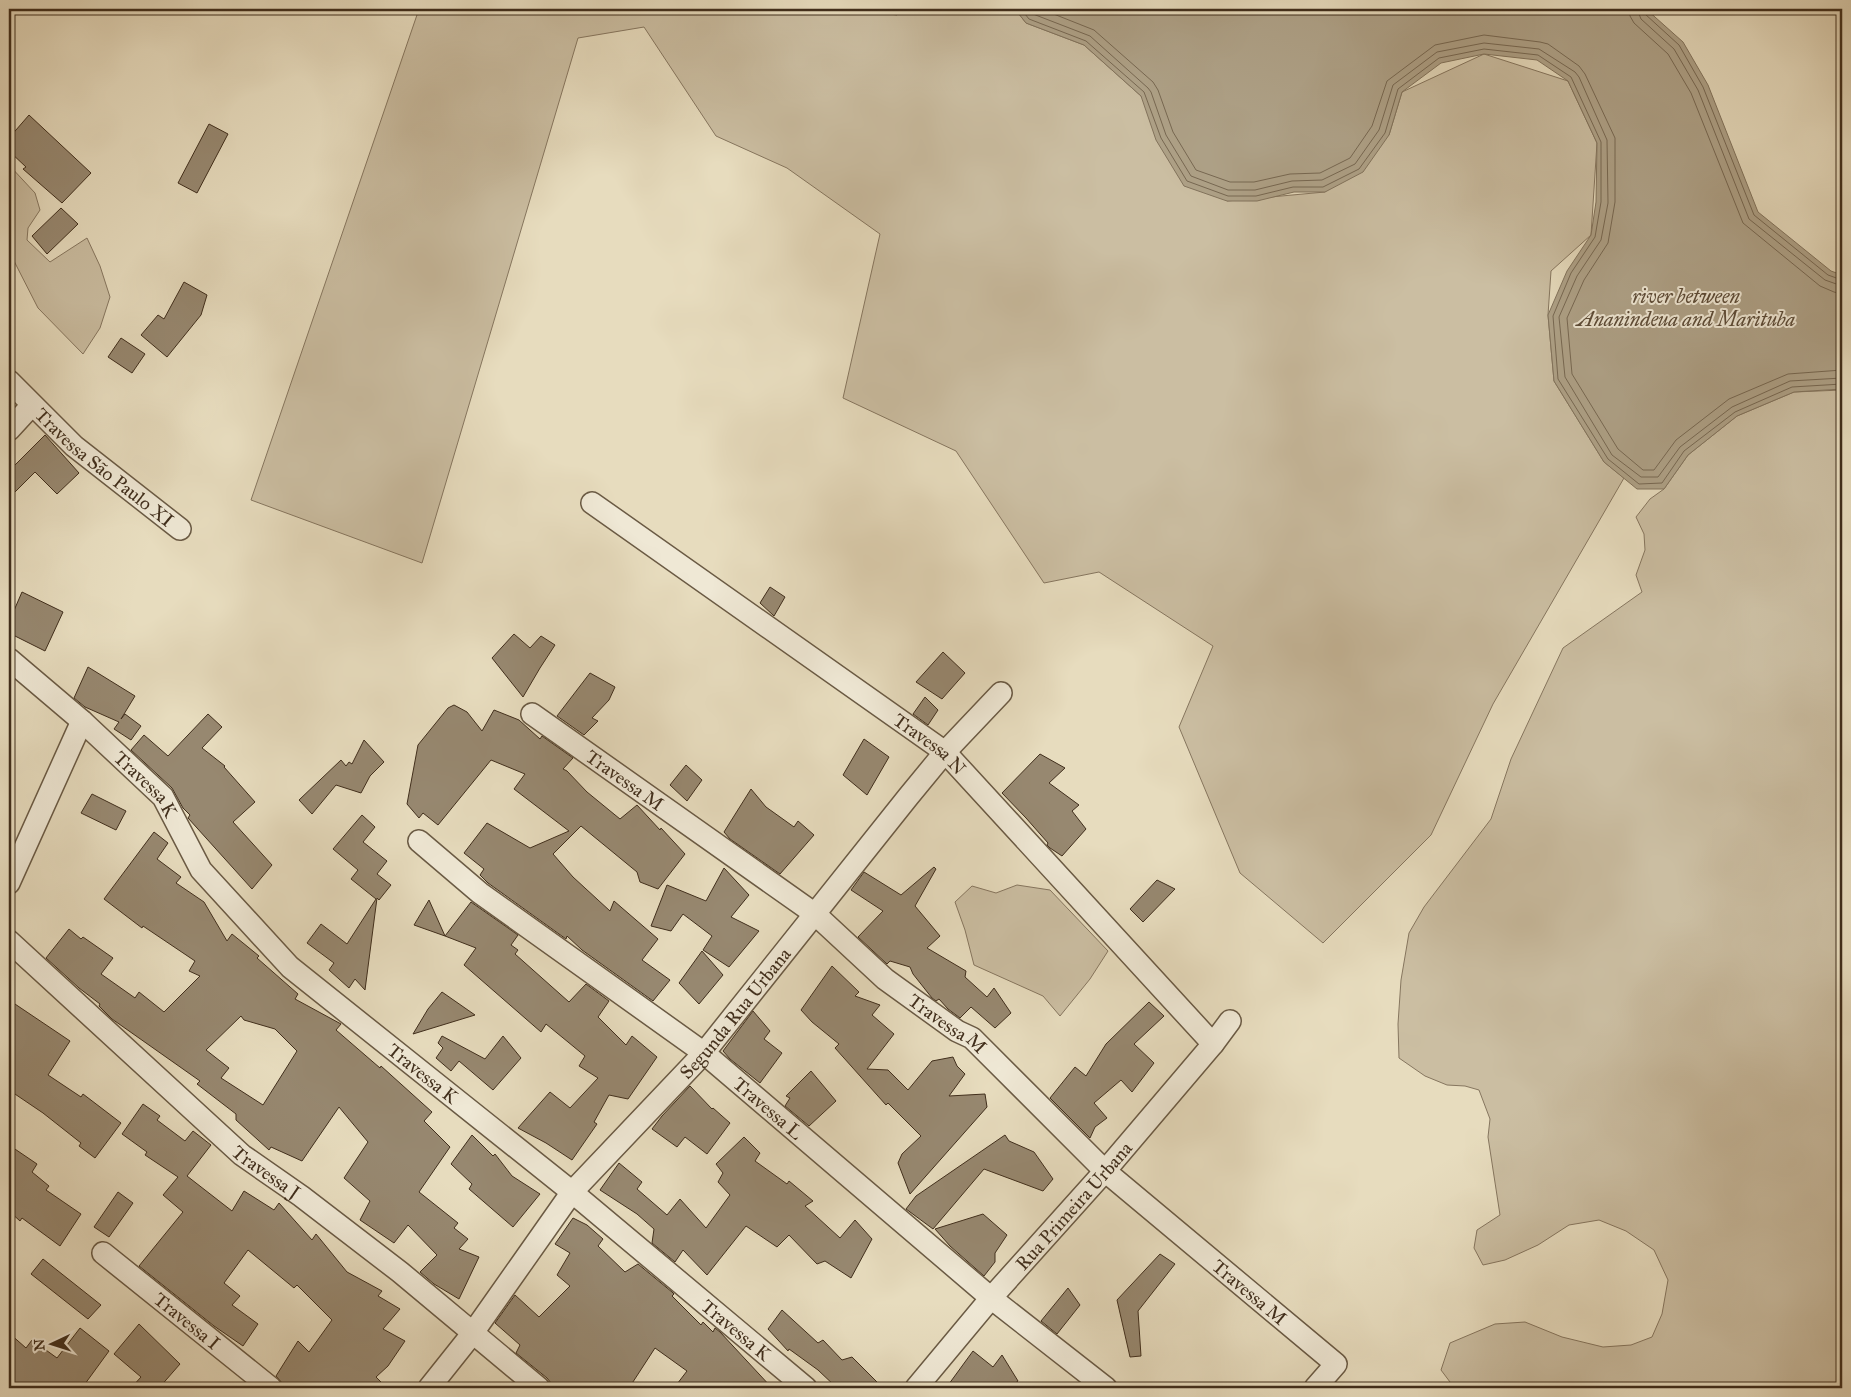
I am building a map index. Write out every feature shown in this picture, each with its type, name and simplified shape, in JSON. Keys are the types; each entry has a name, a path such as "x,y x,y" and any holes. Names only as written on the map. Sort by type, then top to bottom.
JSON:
{"street":[{"name":"Travessa São Paulo XI","path":"9,381 74,446 180,529"},
{"path":"9,430 32,405"},
{"name":"Travessa N","path":"592,503 945,752 1213,1044"},
{"name":"Travessa K","path":"9,659 82,721 163,797 201,870 290,967 572,1192 806,1388"},
{"name":"Segunda Rua Urbana","path":"429,1388 472,1334 572,1192 704,1053 945,752 1001,692"},
{"name":"Travessa M","path":"532,714 815,914 885,980 957,1031 972,1038 1105,1171 1336,1364 1315,1388"},
{"path":"9,882 82,721"},
{"name":"Travessa L","path":"419,841 480,893 704,1053 991,1298 1106,1388"},
{"name":"Travessa J","path":"9,941 242,1155 300,1196 400,1272 538,1388"},
{"name":"Rua Primeira Urbana","path":"916,1388 991,1298 1105,1171 1213,1044 1230,1021"},
{"name":"Travessa I","path":"103,1253 271,1388"}],"shaded area":[{"path":"419,9 873,9 875,12 897,15 903,9 1015,9 1026,23 1084,45 1141,96 1227,201 1325,192 1389,135 1402,92 1484,54 1568,81 1597,143 1591,235 1551,271 1548,315 1554,381 1604,462 1624,478 1493,704 1431,835 1323,943 1240,873 1179,727 1213,646 1099,572 1044,583 956,451 843,398 880,234 787,168 716,136 644,27 578,38 422,563 251,500"},
{"path":"9,165 35,193 40,210 28,228 27,240 50,262 87,238 100,266 110,297 100,328 83,354 38,308 14,261 9,260"},
{"path":"1842,390 1842,1388 1459,1388 1453,1386 1441,1370 1450,1343 1495,1324 1525,1322 1562,1337 1603,1347 1631,1345 1652,1337 1662,1314 1668,1280 1654,1250 1626,1231 1599,1220 1569,1225 1538,1245 1505,1260 1483,1265 1474,1248 1477,1230 1500,1215 1488,1137 1490,1119 1479,1090 1465,1086 1447,1085 1425,1076 1399,1058 1398,1024 1401,980 1409,933 1424,907 1491,819 1511,759 1563,648 1642,592 1636,575 1645,550 1644,534 1636,517 1650,499 1664,489 1688,455 1737,416 1794,392"},
{"path":"1017,885 1050,890 1108,951 1090,979 1060,1016 1043,996 974,965 955,902 972,886 996,893"}],"water":[{"name":"river between Ananindeua and Marituba","path":"1015,9 1646,9 1683,42 1708,85 1758,212 1831,271 1842,275 1842,389 1794,392 1737,416 1688,455 1664,489 1637,489 1604,462 1554,381 1548,315 1567,271 1591,235 1596,202 1597,143 1568,81 1537,60 1484,54 1441,63 1402,92 1389,135 1363,172 1325,192 1294,192 1257,201 1227,201 1184,186 1156,140 1141,96 1084,45 1026,23"}],"building":[{"path":"29,115 91,173 62,203 23,169 26,167 9,151 9,138"},
{"path":"209,124 228,134 197,193 178,183"},
{"path":"61,208 78,224 47,254 32,236"},
{"path":"184,282 207,295 201,315 167,357 141,335 158,315 164,319"},
{"path":"121,338 145,354 132,373 108,357"},
{"path":"45,435 79,473 57,494 35,472 9,498 9,471"},
{"path":"770,587 785,597 774,616 760,603"},
{"path":"22,592 63,612 45,651 9,633 9,622"},
{"path":"514,634 530,648 541,636 555,645 523,697 492,658"},
{"path":"943,652 965,673 942,699 916,682"},
{"path":"88,667 135,696 121,719 125,714 141,726 131,740 114,729 119,722 85,707 74,698"},
{"path":"590,673 615,687 609,700 592,718 598,721 584,735 557,716"},
{"path":"925,697 938,710 928,725 913,714"},
{"path":"454,705 467,712 482,731 494,710 519,720 540,739 542,736 573,758 563,769 620,819 637,805 685,854 658,889 640,882 637,872 581,826 553,854 573,877 610,911 614,901 658,939 642,960 670,980 653,1001 582,950 567,936 566,939 488,883 480,875 484,869 464,853 487,823 530,848 569,831 514,789 525,774 491,760 438,825 423,813 419,818 407,804 418,745 448,708"},
{"path":"208,714 222,727 202,748 225,766 255,802 233,822 272,865 252,889 188,818 190,815 183,808 172,788 131,750 144,735 168,756"},
{"path":"864,739 889,757 867,795 843,775"},
{"path":"364,740 384,762 370,776 361,793 336,785 312,814 299,800 341,760 346,766 349,762 352,764"},
{"path":"1040,754 1065,768 1049,783 1079,805 1072,811 1086,829 1062,856 1047,845 1048,843 1002,793"},
{"path":"686,765 702,780 687,801 670,785"},
{"path":"751,789 766,807 794,827 798,821 814,835 780,874 730,839 724,832"},
{"path":"92,794 126,811 116,830 81,813"},
{"path":"362,815 375,827 363,842 387,861 377,874 391,885 379,900 377,898 365,990 355,979 349,988 329,970 334,963 307,943 321,924 347,944 376,899 351,879 358,870 333,849"},
{"path":"154,832 168,843 157,859 181,877 176,883 204,902 227,941 232,934 259,956 257,958 298,994 295,999 341,1024 336,1030 380,1068 381,1066 432,1112 424,1121 450,1147 419,1192 458,1223 454,1228 468,1239 459,1249 479,1257 459,1299 434,1284 420,1272 437,1255 408,1225 394,1243 360,1220 370,1201 344,1178 368,1142 339,1107 302,1161 271,1147 269,1150 236,1120 236,1114 197,1084 200,1081 112,1019 99,1006 100,1004 46,958 69,929 81,939 83,937 113,958 101,974 135,998 139,992 164,1012 200,976 189,971 195,961 143,926 142,928 104,899","holes":["241,1016 244,1020 275,1029 297,1051 263,1105 221,1078 229,1068 206,1050"]},
{"path":"934,867 936,869 915,906 940,936 927,948 966,971 965,977 987,997 994,988 1011,1013 995,1028 971,1007 960,1018 939,999 936,1001 932,998 913,974 910,967 890,961 887,964 858,937 883,911 851,890 864,872 901,895"},
{"path":"724,868 749,895 731,917 759,931 729,967 703,950 712,936 683,914 671,931 651,926 667,885 706,901"},
{"path":"1157,880 1175,889 1143,922 1130,909"},
{"path":"429,900 445,936 414,925"},
{"path":"471,902 518,935 511,945 518,950 515,954 569,1002 586,984 609,1001 598,1017 626,1045 632,1036 657,1057 628,1099 609,1095 594,1122 597,1124 572,1160 518,1128 550,1092 570,1108 598,1078 579,1066 585,1056 546,1024 541,1032 464,965 476,948 445,936"},
{"path":"702,951 723,975 699,1004 679,983"},
{"path":"832,966 859,992 855,996 880,1005 872,1015 894,1034 867,1069 888,1070 908,1090 932,1061 953,1057 957,1066 965,1074 949,1096 985,1094 987,1107 910,1194 898,1163 902,1154 921,1136 888,1103 886,1105 835,1048 839,1044 812,1022 801,1010"},
{"path":"442,992 475,1015 413,1034 428,1009"},
{"path":"9,1000 70,1041 48,1075 81,1097 83,1094 121,1123 95,1158 79,1146 81,1143 43,1113 9,1090"},
{"path":"1149,1002 1164,1016 1134,1044 1154,1063 1132,1092 1121,1080 1094,1103 1107,1118 1095,1127 1090,1138 1050,1098 1075,1067 1086,1076 1106,1044"},
{"path":"753,1011 770,1031 764,1039 782,1053 760,1083 723,1051"},
{"path":"442,1036 485,1059 503,1036 521,1058 493,1090 459,1061 451,1071 436,1058 443,1048 438,1043"},
{"path":"811,1071 836,1101 809,1126 785,1106 790,1098 786,1096"},
{"path":"690,1086 712,1109 730,1123 707,1154 685,1137 677,1147 652,1129"},
{"path":"143,1104 160,1116 157,1120 185,1141 193,1131 211,1145 187,1176 232,1211 244,1191 274,1210 279,1203 312,1240 316,1234 347,1272 382,1291 378,1296 400,1309 383,1329 405,1341 388,1366 376,1377 387,1388 283,1387 276,1376 298,1341 309,1352 332,1320 297,1285 294,1288 248,1250 224,1283 240,1296 232,1305 258,1324 243,1346 214,1326 139,1266 183,1212 163,1195 178,1177 145,1155 147,1152 122,1134"},
{"path":"472,1135 493,1156 495,1154 512,1176 540,1194 513,1227 469,1189 472,1184 451,1164"},
{"path":"1005,1135 1009,1141 1034,1152 1053,1179 1043,1191 984,1169 933,1229 906,1209 916,1196"},
{"path":"744,1137 760,1153 755,1161 787,1184 789,1181 813,1201 805,1206 840,1238 855,1220 872,1239 851,1278 825,1261 817,1264 789,1235 777,1247 746,1226 707,1275 683,1250 675,1262 652,1243 654,1229 637,1214 600,1190 619,1163 642,1182 637,1189 667,1215 680,1199 706,1228 730,1195 718,1182 723,1173 716,1164"},
{"path":"9,1145 37,1164 32,1172 49,1186 46,1190 81,1214 60,1246 22,1218 20,1221 9,1211"},
{"path":"118,1192 133,1203 109,1237 94,1227"},
{"path":"983,1214 1007,1235 995,1253 995,1262 984,1276 950,1246 935,1229"},
{"path":"573,1218 587,1225 603,1239 598,1246 625,1272 638,1264 672,1292 674,1294 672,1296 701,1325 703,1322 713,1332 715,1328 720,1332 772,1388 674,1388 687,1371 655,1348 629,1388 551,1388 551,1383 547,1378 516,1353 520,1345 495,1323 515,1295 539,1317 570,1286 557,1275 570,1253 555,1244"},
{"path":"1160,1254 1175,1264 1138,1311 1141,1356 1130,1357 1117,1300"},
{"path":"43,1259 101,1305 88,1319 31,1274"},
{"path":"1068,1288 1080,1305 1057,1334 1041,1321"},
{"path":"782,1310 818,1343 823,1340 842,1360 852,1357 883,1388 837,1388 818,1370 789,1349 788,1351 768,1329"},
{"path":"139,1324 180,1364 159,1388 131,1388 141,1377 114,1354"},
{"path":"80,1328 109,1351 82,1388 9,1388 9,1333 26,1348 32,1340 57,1358"},
{"path":"973,1351 993,1367 1002,1355 1018,1381 1009,1388 946,1388"}]}
